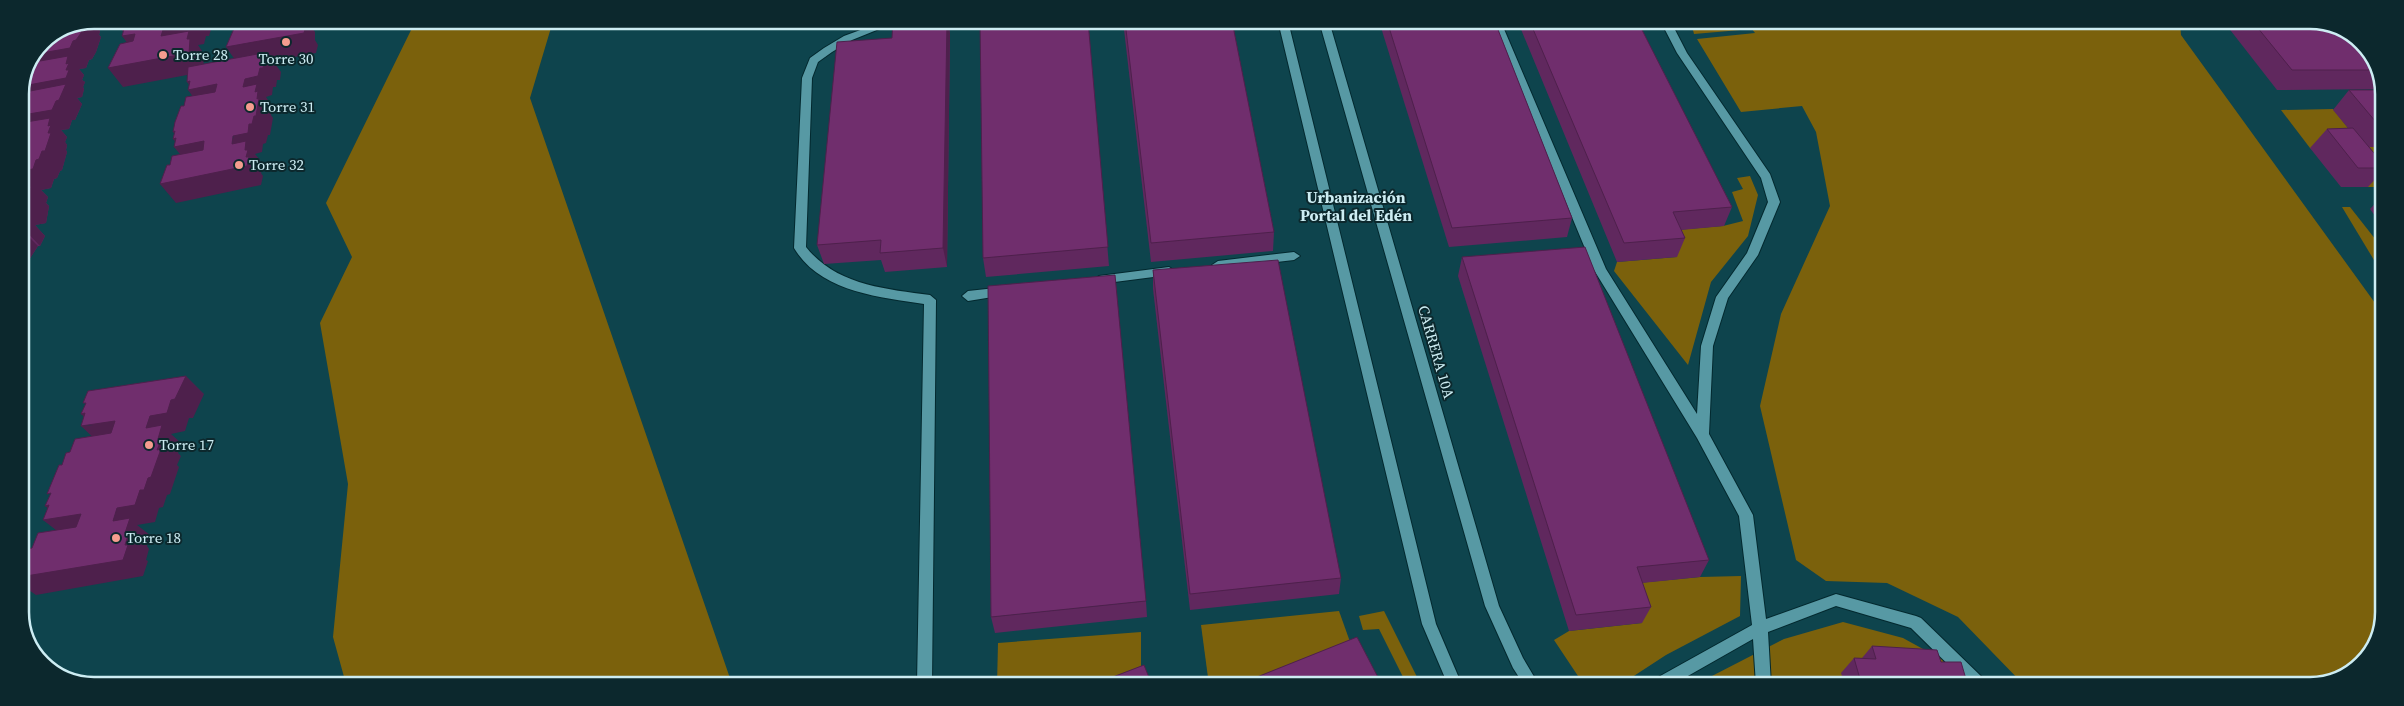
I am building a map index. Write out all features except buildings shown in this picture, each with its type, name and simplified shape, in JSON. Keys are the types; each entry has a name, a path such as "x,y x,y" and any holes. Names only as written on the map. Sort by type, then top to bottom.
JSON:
{"street":[{"path":"872,29 848,38 814,60 807,78 800,248 806,258 856,287 930,300 925,677"},
{"path":"1285,29 1429,624 1452,677"},
{"name":"CARRERA 10A","path":"1326,29 1492,606 1518,663 1527,677"},
{"path":"1499,29 1600,270 1702,434 1746,515 1760,628 1763,677"},
{"path":"1670,29 1682,53 1766,177 1774,202 1752,255 1722,297 1707,346 1702,434"},
{"path":"1209,266 1294,256"},
{"path":"1088,281 1181,270"},
{"path":"968,296 1013,290"},
{"path":"1672,677 1760,628 1836,600 1916,623 1972,677"}],"shaded area":[{"path":"412,29 551,29 530,98 730,677 344,677 333,637 348,484 320,323 352,257 326,203"},
{"path":"1693,29 1752,29 1694,34"},
{"path":"1752,29 2181,29 2181,35 2375,303 2375,621 2369,641 2350,664 2343,669 2319,677 2016,677 1958,617 1887,583 1826,581 1796,560 1760,406 1781,314 1830,206 1816,132 1802,106 1741,112 1697,39 1755,33"},
{"path":"2333,109 2363,147 2375,147 2375,187 2368,187 2310,148 2281,110"},
{"path":"1750,176 1758,195 1748,236 1711,282 1688,365 1614,271 1617,262 1677,257 1665,231 1723,226 1743,221 1732,192 1743,189 1737,178"},
{"path":"2342,207 2350,207 2375,239 2375,262"},
{"path":"1741,576 1740,616 1666,655 1632,677 1579,677 1554,640 1569,631 1642,623 1628,584 1700,577"},
{"path":"1339,611 1354,653 1294,677 1208,677 1201,625"},
{"path":"1384,611 1417,677 1403,677 1379,629 1363,630 1359,616"},
{"path":"1843,622 1903,638 1943,660 1945,677 1710,677 1784,639"},
{"path":"1141,632 1141,670 1138,677 997,677 998,643"}],"place":[{"name":"Torre 30","path":"286,42"},
{"name":"Torre 28","path":"163,55"},
{"name":"Torre 31","path":"250,107"},
{"name":"Torre 32","path":"239,165"},
{"name":"Torre 17","path":"149,445"},
{"name":"Torre 18","path":"116,538"}],"district":[{"name":"Urbanización Portal del Edén","path":"1356,206"}]}
